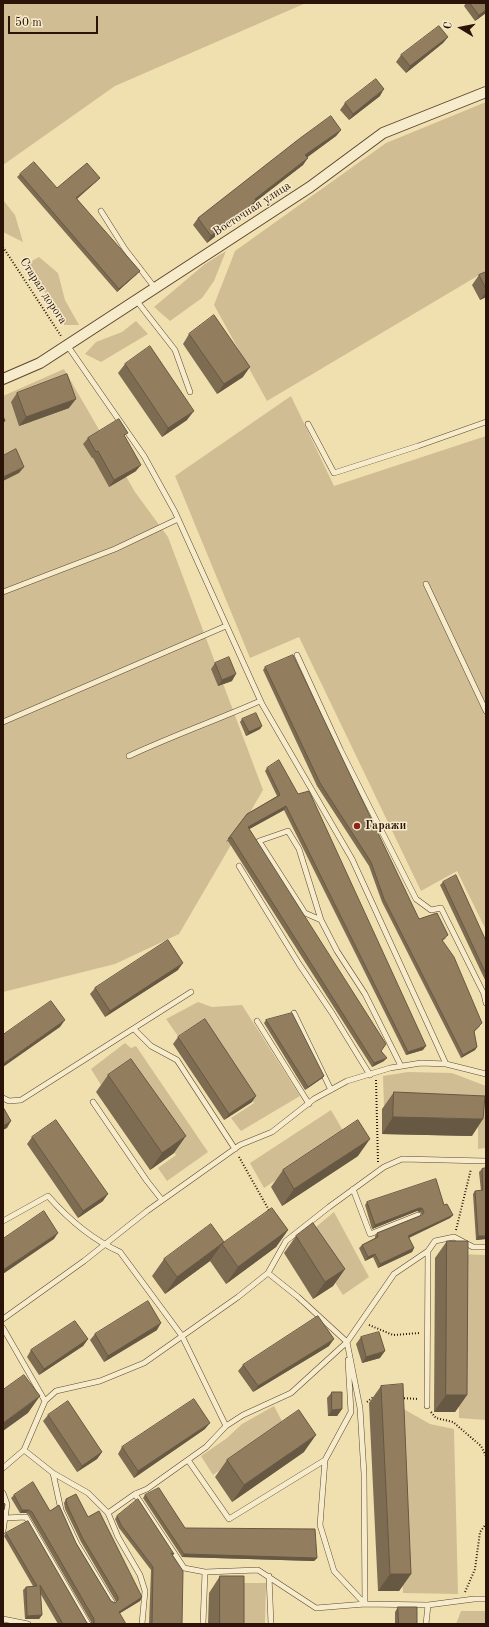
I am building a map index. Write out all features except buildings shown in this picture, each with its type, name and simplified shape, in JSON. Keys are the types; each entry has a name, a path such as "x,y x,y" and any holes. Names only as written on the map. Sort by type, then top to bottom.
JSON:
{"street":[{"name":"Восточная улица","path":"3,380 40,363 67,346 310,187 383,133 486,92"}],"lane":[{"path":"101,211 125,249 155,288"},
{"path":"136,300 176,350 190,392"},
{"path":"67,346 144,456 178,519 260,701 352,859 446,1064"},
{"path":"308,424 334,473 486,422"},
{"path":"3,592 115,549 178,519"},
{"path":"426,584 486,711"},
{"path":"3,722 226,626"},
{"path":"297,655 341,751 378,820 416,899 431,910 441,908 484,994 486,1003"},
{"path":"129,756 164,740 196,729 260,701"},
{"path":"321,920 305,913 259,841 288,831 299,849 321,920 337,951 364,994 402,1066"},
{"path":"239,866 299,964 373,1074"},
{"path":"3,1098 9,1101 21,1100 191,992"},
{"path":"294,1013 332,1090"},
{"path":"258,1021 309,1104"},
{"path":"134,1028 151,1046 177,1060 234,1149"},
{"path":"3,1319 104,1245 162,1200 234,1149 240,1145 272,1132 309,1104 347,1081 390,1068 421,1063 446,1064 486,1074"},
{"path":"93,1102 147,1181 162,1200"},
{"path":"3,1468 24,1450 45,1401 56,1391 100,1380 144,1363 238,1297 268,1273 286,1241 384,1166 402,1159 486,1161"},
{"path":"353,1190 370,1234 418,1214"},
{"path":"3,1221 48,1196 68,1218 104,1245 120,1252 182,1336 226,1426"},
{"path":"108,1513 135,1494 147,1489 206,1447 226,1426 243,1415 291,1393 347,1342 394,1274 428,1251 435,1240 454,1238 473,1247 486,1247"},
{"path":"426,1406 428,1251"},
{"path":"268,1273 298,1297 347,1342 360,1408 364,1474 365,1604"},
{"path":"3,1328 45,1401"},
{"path":"347,1342 351,1412 325,1460 320,1524 334,1571 365,1604"},
{"path":"24,1450 53,1473 88,1493 108,1513 118,1537 140,1575 145,1591 142,1624"},
{"path":"188,1460 229,1519 325,1460"},
{"path":"53,1473 61,1510 77,1544 112,1602"},
{"path":"3,1493 7,1504 3,1531"},
{"path":"135,1494 184,1568 205,1572 258,1570 316,1608 365,1604 428,1605 462,1600 486,1599"},
{"path":"5,1518 26,1517 88,1624"},
{"path":"203,1624 205,1572"},
{"path":"269,1576 270,1624"},
{"path":"426,1624 428,1605"},
{"path":"3,1619 28,1624"}],"path":[{"name":"Старая дорога","path":"3,247 67,346"},
{"path":"373,1074 378,1171"},
{"path":"234,1149 272,1215"},
{"path":"454,1238 474,1160"},
{"path":"361,1321 393,1335 427,1333"},
{"path":"360,1408 372,1398 379,1398"},
{"path":"395,1398 427,1399"},
{"path":"426,1406 436,1418 453,1422 481,1446 486,1456"},
{"path":"462,1600 475,1569 480,1532 486,1524"}],"shaded area":[{"path":"3,3 306,3 115,86 3,165"},
{"path":"486,102 486,271 267,401 214,305 235,251 386,143"},
{"path":"3,200 15,215 23,242 3,232"},
{"path":"226,251 214,281 202,298 170,321 154,307 205,264"},
{"path":"39,257 58,273 65,300 79,325 64,325 28,263"},
{"path":"136,321 148,334 101,362 85,354 96,342 122,332"},
{"path":"64,369 135,492 168,537 263,790 179,934 115,964 3,992 3,396"},
{"path":"291,396 334,486 486,436 486,930 457,871 421,891 299,637 250,658 175,476"},
{"path":"198,1002 212,1007 242,1005 300,1096 241,1131 231,1118 254,1103 201,1023 178,1036 166,1019"},
{"path":"125,1043 131,1048 136,1046 208,1152 167,1181 158,1168 176,1155 119,1073 101,1085 91,1069"},
{"path":"408,1072 452,1073 486,1086 486,1148 478,1149 478,1109 384,1107 383,1076"},
{"path":"331,1110 345,1134 264,1188 250,1163"},
{"path":"334,1212 369,1277 343,1295 305,1236"},
{"path":"458,1254 486,1255 486,1420 459,1418"},
{"path":"393,1403 430,1424 454,1429 458,1594 403,1593"},
{"path":"274,1406 284,1425 213,1475 201,1456 227,1438 242,1424"},
{"path":"235,1583 266,1583 265,1624 235,1624"},
{"path":"461,1611 486,1611 486,1624 456,1624"}],"place":[{"name":"Гаражи","path":"357,826"}]}
